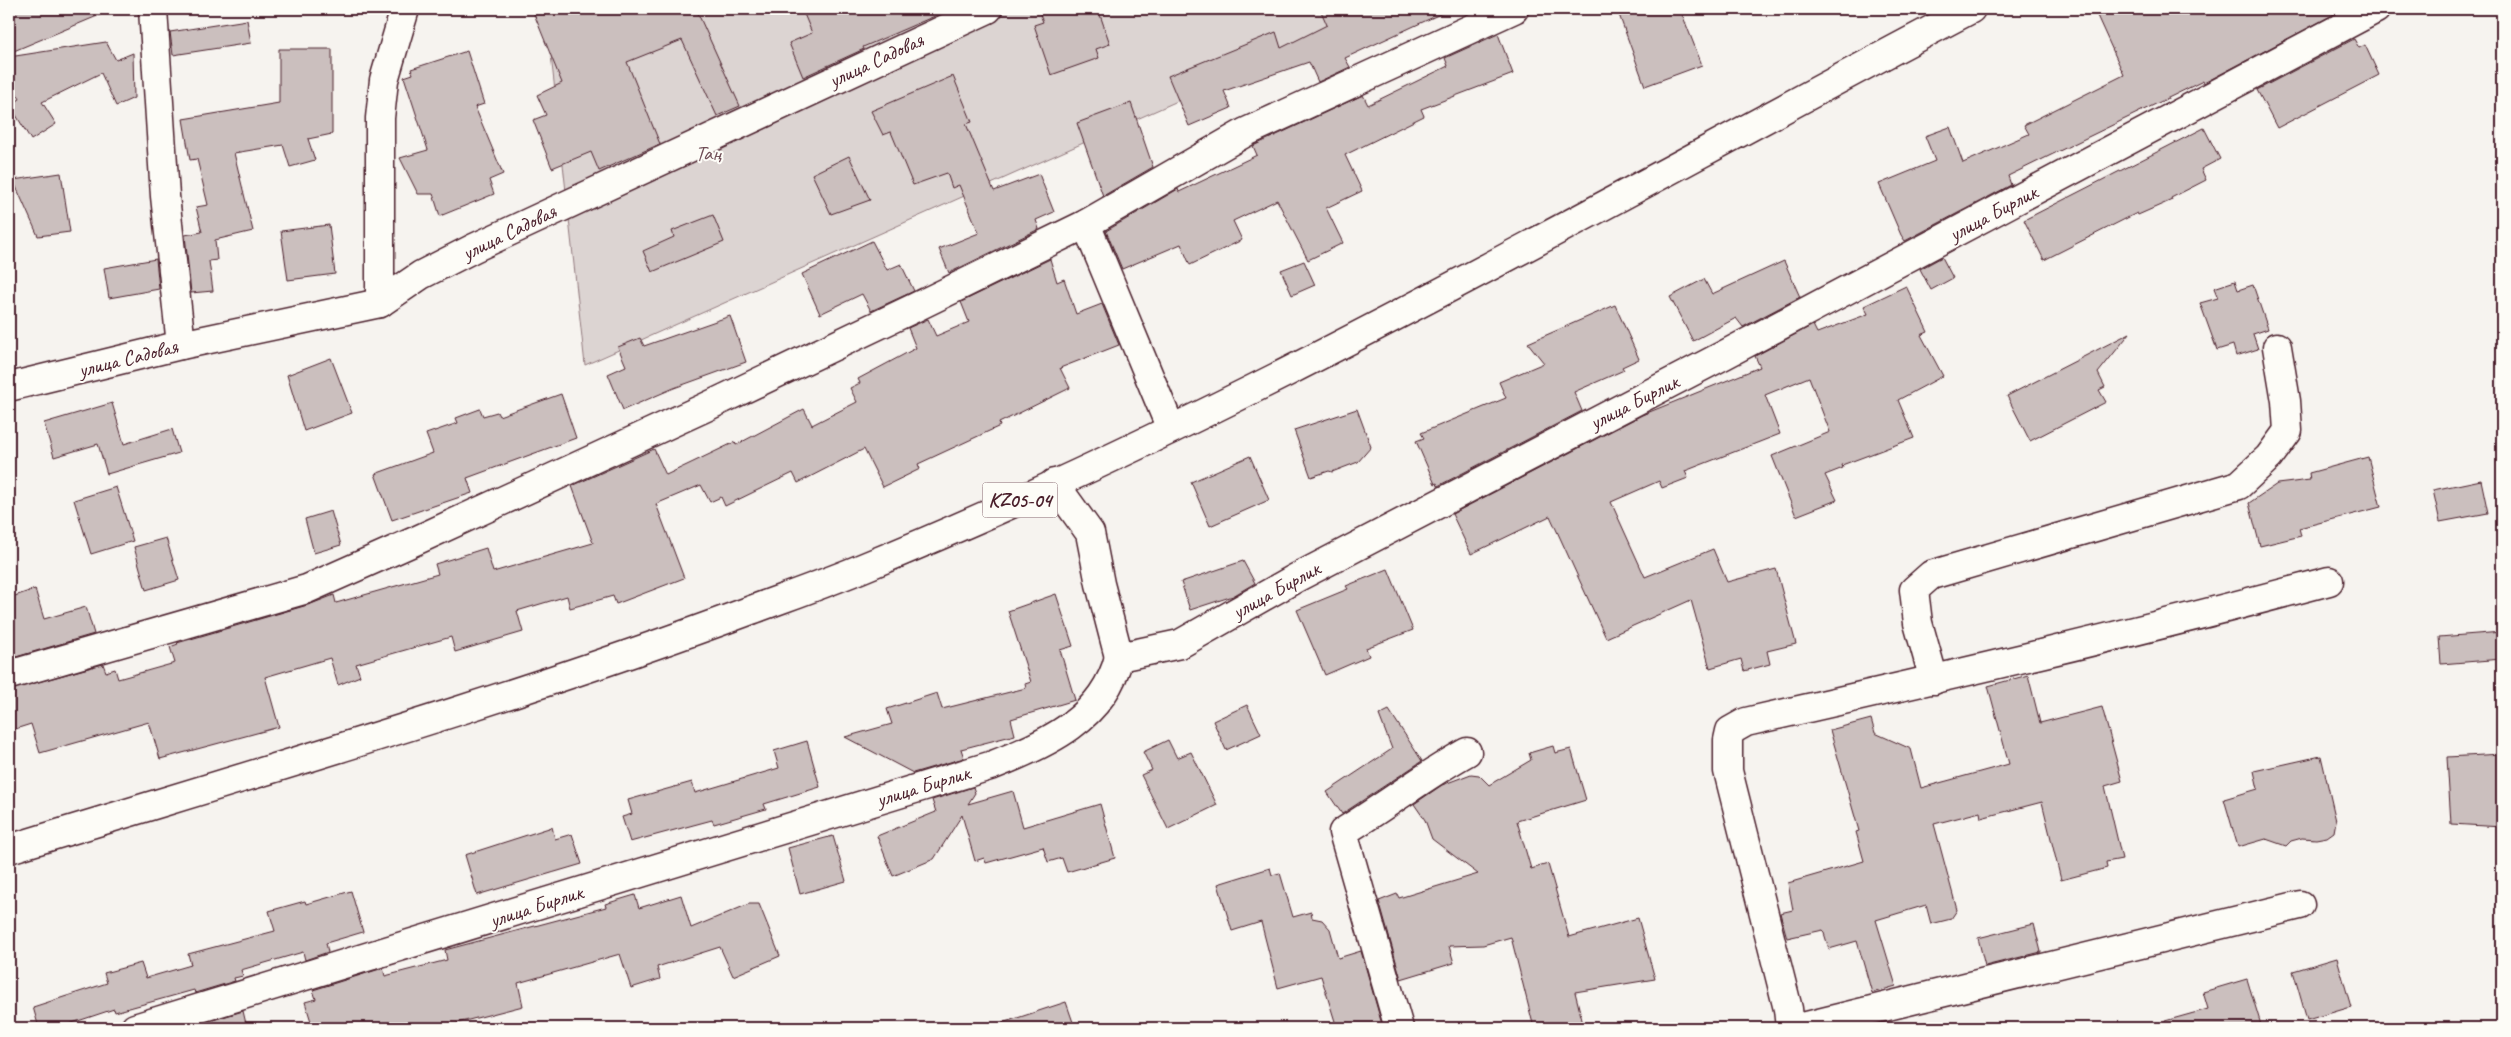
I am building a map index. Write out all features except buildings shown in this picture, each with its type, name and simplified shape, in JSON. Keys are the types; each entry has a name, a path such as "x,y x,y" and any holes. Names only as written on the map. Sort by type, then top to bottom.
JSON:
{"street":[{"path":"153,9 165,196 181,345"},
{"path":"380,303 380,118 384,80 405,9"},
{"name":"улица Садовая","path":"9,387 181,345 380,303 421,275 483,244 988,9"},
{"path":"9,675 307,589 704,408 1086,224 1246,132 1514,9"},
{"name":"KZ05-04","path":"9,849 428,722 658,644 864,568 1054,484 1282,376 1597,211 1971,9"},
{"name":"улица Бирлик","path":"135,1028 993,765 1041,746 1069,727 1099,702 1114,676 1119,657 1180,644 1296,578 1732,351 2376,9"},
{"path":"1086,224 1171,429"},
{"path":"1934,680 1918,623 1914,590 1931,575 2239,486 2269,457 2288,431 2286,401 2278,347"},
{"path":"1054,484 1090,533 1100,584 1119,657"},
{"path":"1790,1028 1788,1009 1728,770 1730,730 1746,722 1934,680 2216,612 2330,581"},
{"path":"1399,1028 1343,832 1404,794 1427,775 1467,752"},
{"path":"1798,1028 2300,904"}],"green space":[{"name":"Таң","path":"546,9 1384,9 585,365"}]}
